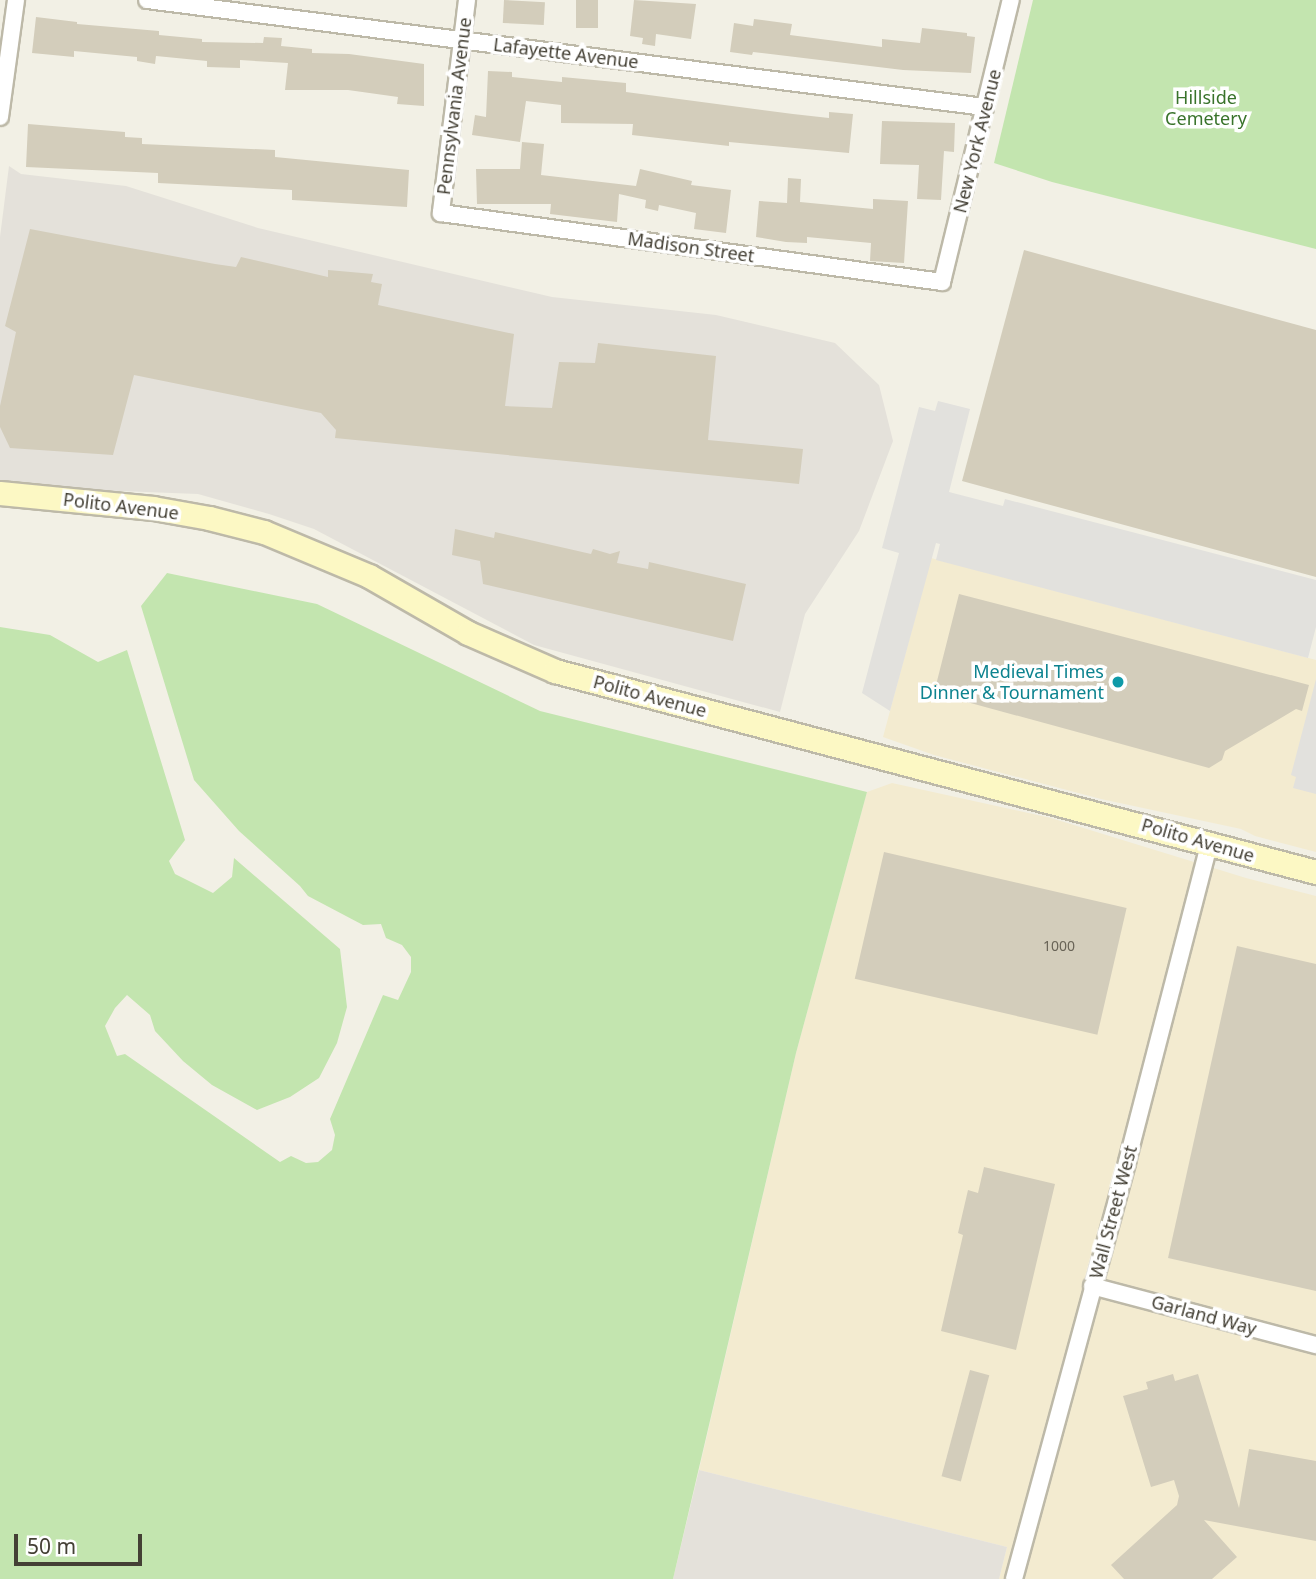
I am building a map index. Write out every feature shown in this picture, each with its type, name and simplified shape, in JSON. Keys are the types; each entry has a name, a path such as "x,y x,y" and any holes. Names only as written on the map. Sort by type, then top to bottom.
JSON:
{"street":[{"path":"0,117 16,0"},
{"name":"Lafayette Avenue","path":"146,0 985,107"},
{"name":"Pennsylvania Avenue","path":"441,213 467,0"},
{"name":"New York Avenue","path":"942,282 1011,0"},
{"name":"Madison Street","path":"441,213 942,282"},
{"name":"Polito Avenue","path":"0,493 153,508 209,517 264,532 369,576 468,634 555,671 1316,872"},
{"name":"Wall Street West","path":"1014,1579 1209,844"},
{"name":"Garland Way","path":"1092,1286 1316,1345"}],"shaded area":[{"path":"9,166 21,174 126,186 258,228 552,297 716,315 835,343 879,385 893,441 859,531 805,614 780,712 534,645 314,529 269,514 198,494 94,490 0,481 0,237"},
{"path":"938,401 970,409 949,492 1003,506 1005,499 1316,580 1316,627 1308,658 936,560 940,544 936,543 890,711 862,693 899,553 882,548 919,407 935,411"},
{"path":"931,558 1316,660 1316,852 1255,836 1241,829 1101,799 934,755 883,737"},
{"path":"1316,679 1316,794 1293,788 1296,777 1291,775"},
{"path":"892,783 1051,818 1246,878 1316,896 1316,1579 999,1579 1007,1547 699,1470 796,1053 867,792"},
{"path":"699,1470 1007,1547 999,1579 673,1579"}],"green space":[{"name":"Hillside Cemetery","path":"1033,0 1316,0 1316,249 1052,182 994,163"},
{"path":"167,573 317,604 540,711 867,792 796,1053 673,1579 0,1579 0,627 50,635 98,662 127,650 185,840 169,861 175,874 213,893 232,877 234,858 340,949 347,1007 337,1043 319,1078 290,1097 257,1110 212,1085 183,1061 155,1031 150,1015 127,995 115,1008 105,1026 117,1056 125,1054 280,1162 291,1156 306,1163 318,1162 332,1150 335,1135 330,1119 383,995 398,1000 411,972 411,957 402,945 386,938 381,924 363,925 308,896 239,831 194,780 141,606"}],"building":[{"path":"504,0 545,2 544,25 503,23"},
{"path":"576,0 598,0 598,28 576,28"},
{"path":"634,0 696,4 691,39 656,34 655,46 642,44 643,38 630,36"},
{"path":"36,17 77,24 159,31 159,35 202,39 202,42 263,43 264,37 282,38 281,46 312,49 312,53 349,54 424,64 424,106 397,104 398,97 348,90 285,90 288,63 240,60 240,68 207,67 207,61 156,56 155,64 137,61 137,57 74,51 74,57 32,53"},
{"path":"754,19 792,24 790,35 882,47 882,39 920,43 922,28 967,33 967,36 975,37 971,73 903,70 753,52 752,55 730,52 734,23 753,26"},
{"path":"488,71 512,72 512,77 562,82 562,77 626,83 626,92 793,114 829,118 829,112 853,114 849,153 729,142 729,146 632,135 633,124 561,123 561,105 526,101 520,142 472,135 475,115 486,117"},
{"path":"882,121 955,123 954,152 944,151 941,200 917,199 919,165 880,164"},
{"path":"28,124 125,132 125,137 142,138 142,144 275,150 275,157 409,170 407,207 292,200 292,190 158,183 158,173 26,167"},
{"path":"522,142 544,144 541,175 636,186 640,169 692,181 691,185 731,190 726,233 694,229 696,213 659,205 658,211 645,208 646,200 619,194 617,222 550,214 551,204 477,204 476,169 520,169"},
{"path":"788,178 801,179 800,202 873,209 873,199 908,201 904,263 870,261 871,243 807,237 807,243 786,242 756,237 759,201 787,203"},
{"path":"30,229 236,267 241,257 328,277 328,270 373,274 371,282 382,284 378,305 514,334 505,406 552,408 559,362 595,363 598,343 716,356 708,440 803,449 799,484 335,438 336,430 321,413 134,375 113,455 10,448 0,427 0,406 16,332 5,326"},
{"path":"1024,250 1316,330 1316,577 962,481"},
{"path":"455,529 494,538 495,532 591,554 593,549 610,554 620,551 617,563 648,569 649,562 746,584 733,641 483,584 480,561 452,555"},
{"name":"Medieval Times Dinner & Tournament","path":"959,594 1309,685 1302,711 1296,709 1225,751 1222,760 1209,768 934,693"},
{"path":"884,852 1127,908 1097,1035 855,979"},
{"path":"1237,946 1316,964 1316,1291 1168,1258"},
{"path":"984,1167 1055,1184 1016,1350 941,1331 963,1235 958,1233 968,1190 978,1193"},
{"path":"970,1370 989,1375 961,1481 942,1476"},
{"path":"1173,1374 1175,1381 1198,1374 1239,1508 1249,1449 1316,1461 1316,1541 1204,1520 1237,1557 1212,1579 1124,1579 1111,1565 1177,1505 1179,1496 1174,1480 1151,1487 1123,1396 1148,1389 1146,1382"}],"place":[{"name":"Medieval Times Dinner & Tournament","path":"1118,682"}]}
